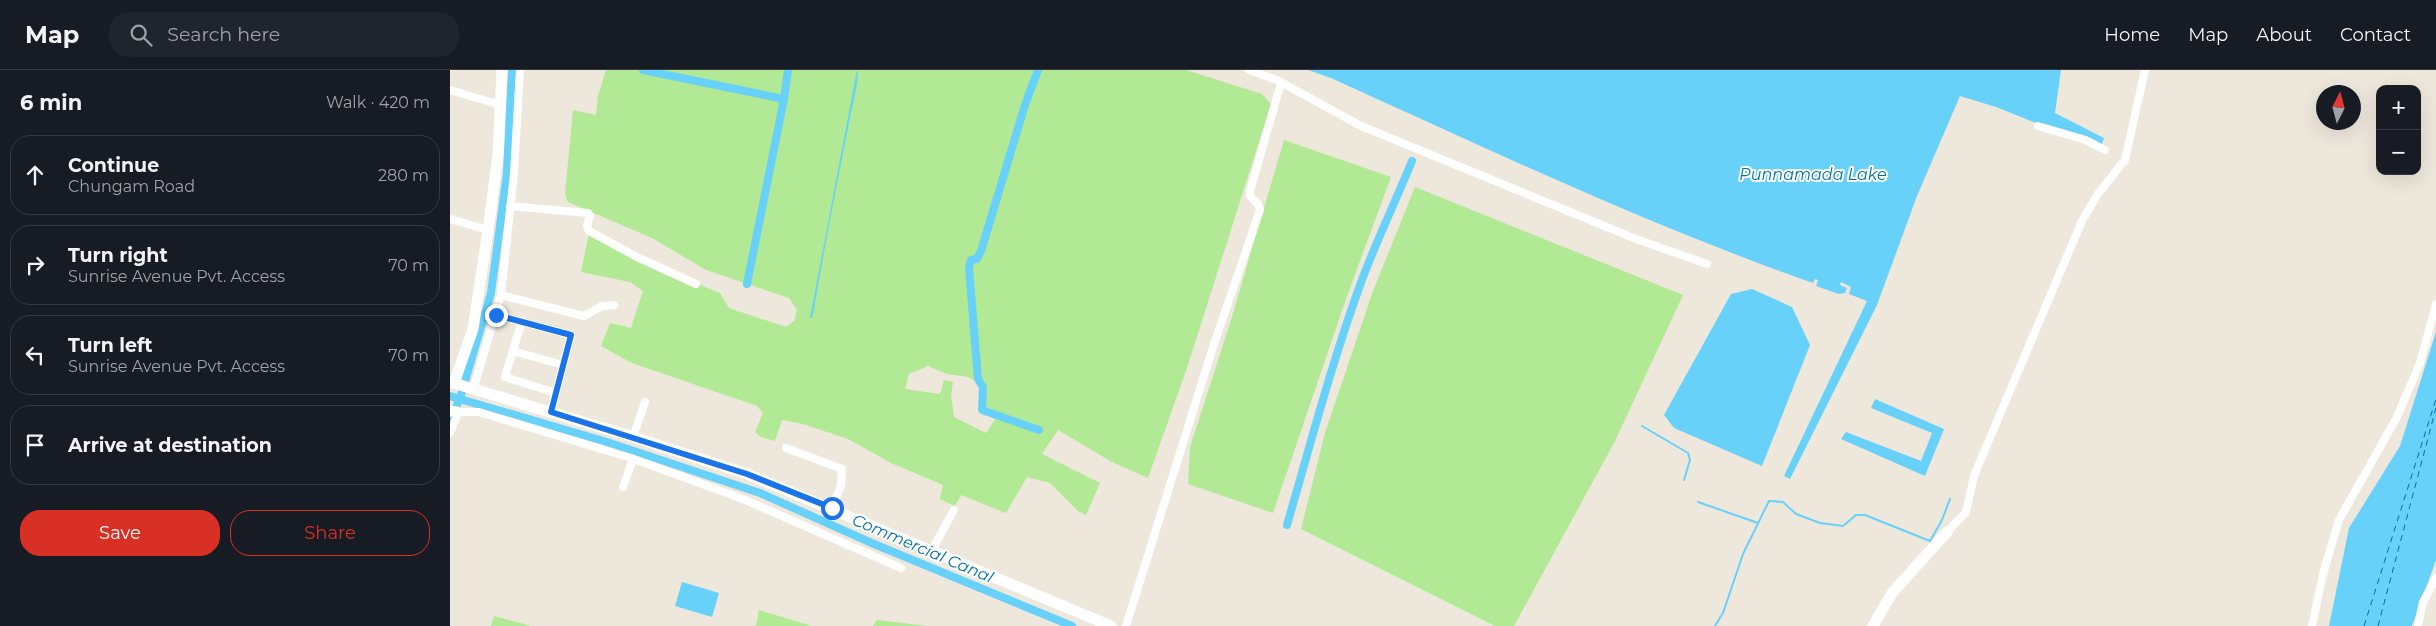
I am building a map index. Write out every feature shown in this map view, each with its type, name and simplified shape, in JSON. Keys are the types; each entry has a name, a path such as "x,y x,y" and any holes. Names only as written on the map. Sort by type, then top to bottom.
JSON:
{"main road":[{"path":"502,70 498,155 473,329 462,386 633,437 747,474 1112,626"},
{"path":"1873,626 1892,593 1947,532"}],"street":[{"path":"462,386 496,315 501,295 514,173 520,70"},
{"path":"1249,70 1281,83 1361,126 1627,235 1693,261 1707,264"},
{"path":"1947,532 1966,512 1974,476 2082,221 2097,195 2125,160 2145,70"},
{"path":"1126,626 1213,347 1260,210 1258,204 1250,196 1250,191 1281,83"},
{"path":"450,90 500,105"},
{"path":"2038,126 2086,140 2105,150"},
{"path":"510,206 588,214 590,216 587,226 589,231 637,257 696,284"},
{"path":"450,219 488,230"},
{"path":"501,295 584,316 602,306 614,305"},
{"path":"2312,626 2323,574 2339,520 2397,417 2420,362 2436,304"},
{"path":"496,315 571,335 551,412"},
{"path":"522,321 505,377 556,393"},
{"path":"513,351 563,365"},
{"path":"633,437 645,402"},
{"path":"450,433 455,412 479,412 633,459 743,499 901,568"},
{"path":"786,448 842,469 841,485 832,508"},
{"path":"623,487 633,459"},
{"path":"932,550 954,510"},
{"path":"2418,626 2423,602 2436,578"}],"green space":[{"path":"606,70 1186,70 1262,94 1271,104 1187,368 1148,478 1112,462 1058,430 1042,454 1100,483 1086,515 1078,511 1050,483 1027,477 1006,513 961,495 955,506 940,499 943,485 891,463 848,439 803,424 782,420 775,441 761,437 755,432 763,413 757,406 632,363 601,346 610,323 631,328 643,291 630,282 581,272 589,233 665,271 720,293 729,308 786,327 794,321 797,310 789,298 706,270 652,238 568,202 565,194 573,110 596,115 598,96","holes":["928,366 947,374 968,377 987,387 981,412 996,418 986,433 954,417 951,395 953,382 944,380 940,394 905,389 909,374"]},
{"path":"1284,140 1391,177 1346,299 1273,513 1188,484 1190,447 1231,320"},
{"path":"1415,187 1683,295 1615,441 1514,626 1495,626 1301,529 1325,433 1373,291"},
{"path":"759,610 812,626 756,626"},
{"path":"494,616 531,626 491,626"},
{"path":"877,620 928,626 873,626"}],"water":[{"path":"857,70 856,90 814,309 812,318 810,318"},
{"name":"Punnamada Lake","path":"1308,70 2061,70 2055,113 2104,138 2102,144 2096,147 1996,107 1960,96 1917,196 1877,305 1790,479 1784,476 1867,301 1849,294 1851,287 1841,282 1840,285 1847,288 1845,293 1839,294 1816,286 1818,280 1815,279 1813,283 1690,237 1570,186 1331,78"},
{"path":"1752,289 1792,307 1810,345 1762,466 1674,428 1664,415 1731,294"},
{"path":"2436,332 2436,560 2412,626 2329,626 2349,528 2400,446"},
{"path":"1875,399 1944,429 1925,476 1841,439 1846,432 1921,461 1932,433 1871,408"},
{"path":"682,582 719,593 712,617 675,606"}],"waterway":[{"path":"450,421 460,398 491,293 507,173 512,70"},
{"path":"643,70 784,99 788,70"},
{"path":"1038,70 1025,105 981,251 977,259 971,260 969,268 978,379 983,387 982,410 1039,430"},
{"path":"747,284 784,99"},
{"path":"1287,525 1352,308 1369,262 1412,161"},
{"name":"Commercial Canal","path":"450,396 607,442 760,493 874,544 1072,626"},
{"path":"1642,426 1688,453 1690,460 1684,480"},
{"path":"1715,626 1723,613 1743,554 1769,501 1783,502 1796,514 1820,523 1843,526 1856,515 1865,515 1930,541 1942,520 1950,499"},
{"path":"1698,502 1758,523"}],"ferry route":[{"path":"2364,626 2436,399"},
{"path":"2378,626 2436,408"}],"route":[{"path":"496,315 571,335 551,412 747,474 832,508"}]}
